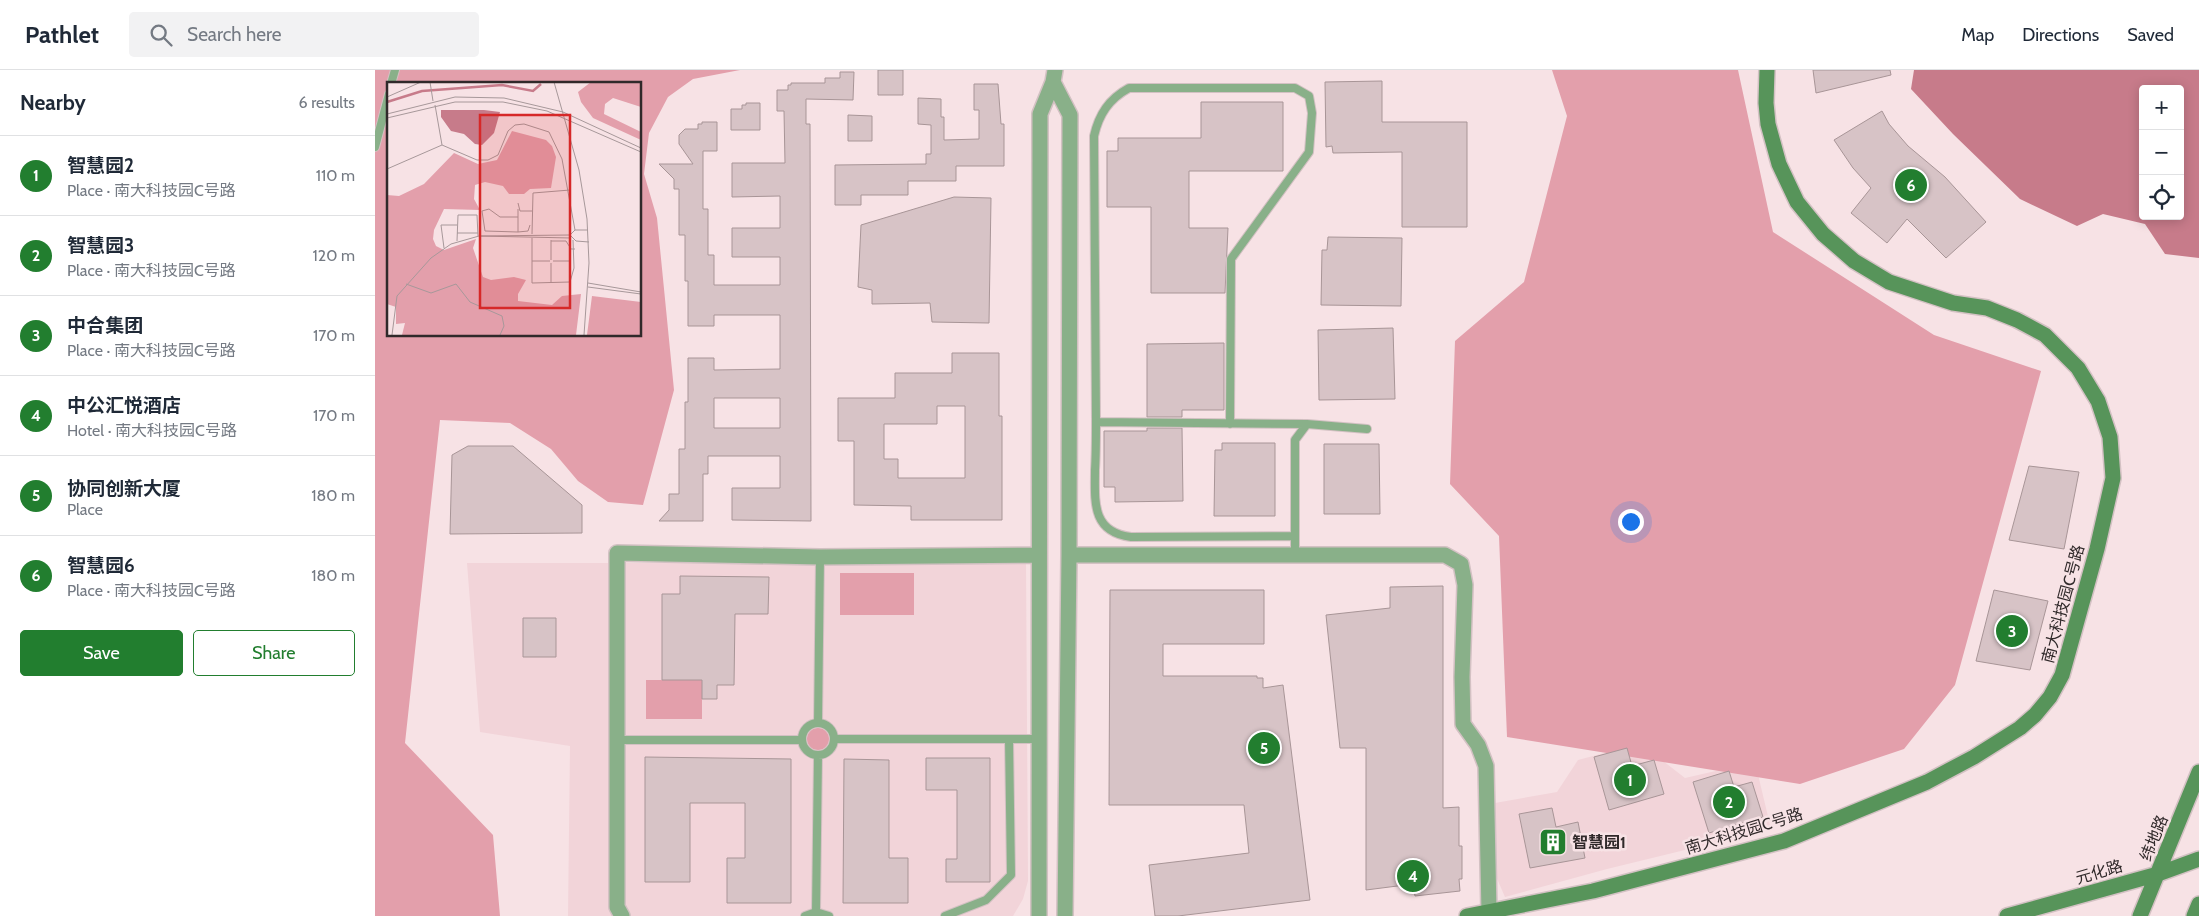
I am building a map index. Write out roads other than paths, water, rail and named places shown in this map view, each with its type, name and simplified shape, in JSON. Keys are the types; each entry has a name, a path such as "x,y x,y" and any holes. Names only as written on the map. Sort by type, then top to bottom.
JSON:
{"street":[{"name":"南大科技园C号路","path":"1467,916 1593,891 1784,841 1802,834 1927,782 1974,757 2021,728 2035,715 2050,697 2061,675 2097,549 2113,478 2109,437 2098,401 2078,368 2045,335 2017,320 1987,308 1953,303 1889,282 1854,261 1823,234 1797,202 1779,164 1768,124 1766,103 1767,70"},
{"path":"1039,916 1040,114 1054,76"},
{"path":"1054,76 1070,115 1069,556 1065,916"},
{"path":"622,916 617,907 617,553 819,557 1039,555"},
{"path":"1069,556 1445,555 1461,564 1465,585 1462,677 1463,724 1478,745 1486,766 1489,912"},
{"name":"纬地路","path":"2140,916 2199,772"},
{"name":"元化路","path":"2007,916 2158,874 2199,859"},
{"path":"2194,916 2199,904"}],"lane":[{"path":"1231,424 1231,259 1309,152 1311,113 1309,96 1295,88 1129,88 1114,98 1101,114 1094,136 1095,505 1105,525 1117,533 1131,536 1295,536"},
{"path":"375,147 387,102"},
{"path":"1096,422 1307,424 1367,428"},
{"path":"1295,556 1295,440 1307,424"},
{"path":"818,723 819,557"},
{"path":"818,723 827,726 834,739 827,752 818,755 805,749 802,740 804,730 812,724 818,723"},
{"path":"834,739 1039,739"},
{"path":"945,916 986,900 1011,875 1009,739"},
{"path":"616,740 802,740"},
{"path":"816,912 818,755"},
{"path":"805,916 816,912 829,916"}],"place":[{"name":"智慧园6","path":"1911,185"},
{"name":"中合集团","path":"2012,631"},
{"name":"协同创新大厦","path":"1264,748"},
{"name":"智慧园2","path":"1630,780"},
{"name":"智慧园3","path":"1729,802"},
{"name":"智慧园1","path":"1553,842"},
{"name":"中公汇悦酒店","path":"1413,876"}]}
